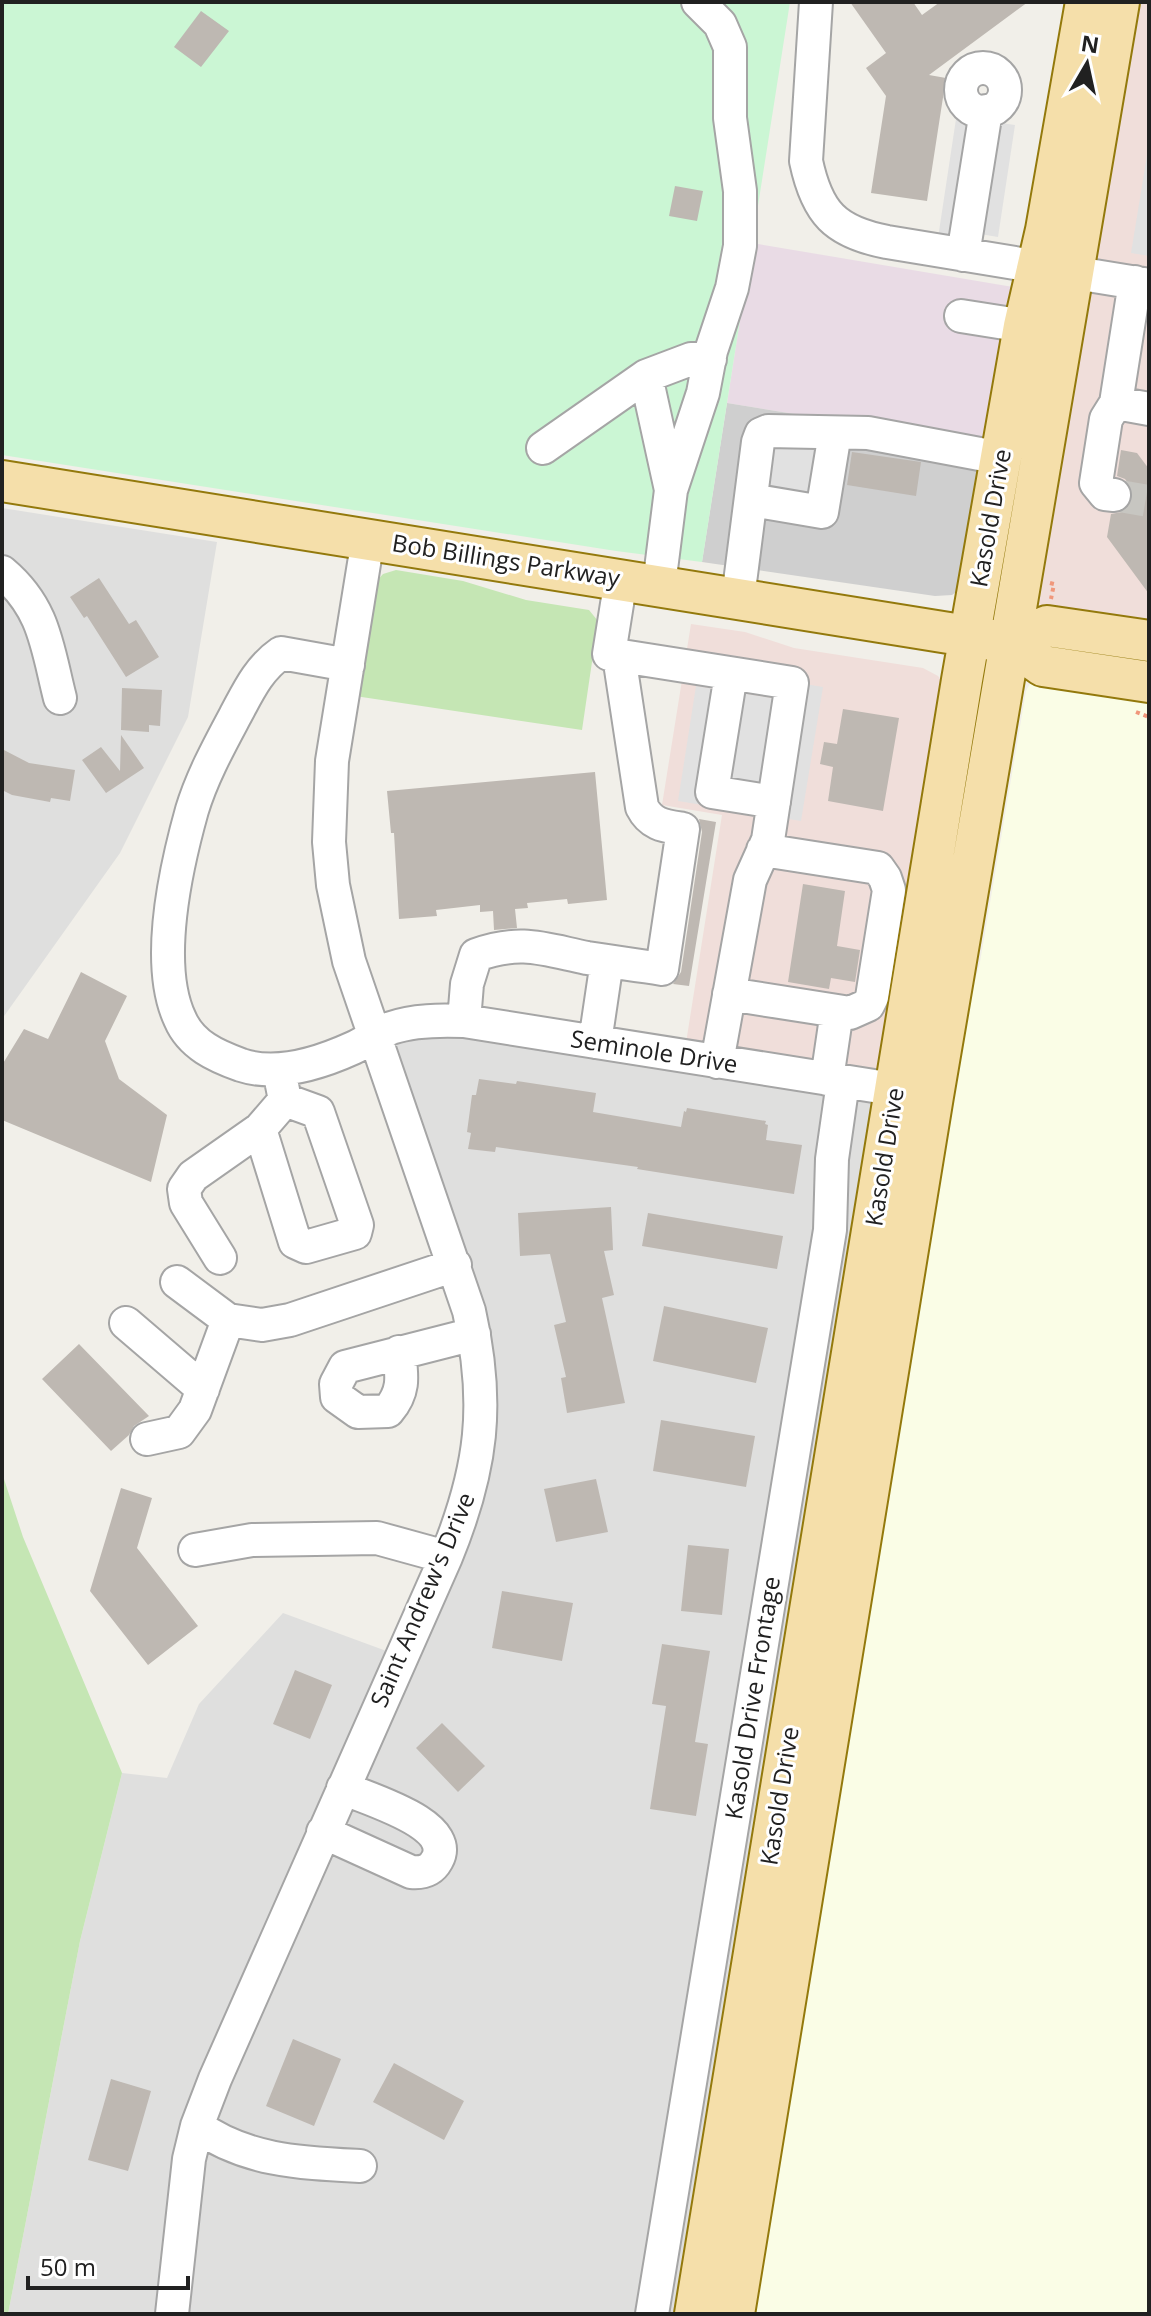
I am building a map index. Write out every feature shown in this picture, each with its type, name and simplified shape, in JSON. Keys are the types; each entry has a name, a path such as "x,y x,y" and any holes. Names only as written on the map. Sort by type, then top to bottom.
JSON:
{"main road":[{"name":"Kasold Drive","path":"734,2314 914,1093 970,636 1024,326 1055,270 1046,230 1086,2"},
{"name":"Kasold Drive","path":"695,2314 914,1093 1011,643 1055,270 1119,2"},
{"name":"Bob Billings Parkway","path":"2,481 1011,643 1043,666 1149,682"},
{"path":"1011,643 1047,626 1149,641"}],"street":[{"path":"698,2 720,24 730,47 730,118 740,191 740,246 732,288 694,421 640,582 609,654 792,683 768,840 750,880 717,1062"},
{"path":"816,2 806,161 819,202 835,223 860,237 1142,284 1116,403 1106,419 1096,483 1105,494 1114,495"},
{"path":"963,255 986,111"},
{"path":"961,316 1024,326"},
{"path":"543,448 646,376 691,359 710,359"},
{"path":"646,376 671,490"},
{"path":"1116,403 1149,409"},
{"path":"738,598 761,434 768,431 868,433 1001,458"},
{"path":"751,500 822,512 835,433"},
{"name":"Saint Andrew's Drive","path":"172,2314 185,2183 197,2126 323,1832 446,1557 463,1515 479,1451 480,1383 474,1334 455,1265 375,1036 340,925 329,842 332,761 368,539"},
{"path":"2,572 20,587 40,620 60,698"},
{"path":"260,1129 295,1242 306,1247 355,1233 357,1225 318,1112 301,1108 282,1085 200,1046 181,1022 171,996 167,945 172,904 193,809 214,755 265,664 281,653 348,665"},
{"path":"464,1021 467,984 476,955 496,948 535,945 662,969 683,829 661,826 647,818 642,807 619,656"},
{"path":"731,674 712,792 774,802"},
{"path":"729,994 850,1013 868,1005 872,997 889,890 878,868 763,850"},
{"path":"595,1042 607,961"},
{"name":"Kasold Drive Frontage","path":"652,2314 830,1230 837,1011"},
{"name":"Seminole Drive","path":"282,1085 391,1028 416,1023 464,1021 914,1093"},
{"path":"220,1258 186,1203 184,1189 193,1176 260,1129 282,1085"},
{"path":"177,1282 228,1320 262,1325 290,1320 455,1265"},
{"path":"147,1439 179,1432 195,1410 228,1320"},
{"path":"126,1323 203,1389"},
{"path":"399,1352 474,1334"},
{"path":"195,1550 252,1540 377,1538 446,1557"},
{"path":"323,1832 411,1872 423,1873 438,1859 440,1841 425,1824 343,1788"},
{"path":"197,2126 215,2139 245,2153 310,2164 360,2166"}],"shaded area":[{"path":"1135,2 1149,2 1149,628 1047,611 1032,598"},
{"path":"956,119 1015,125 998,237 980,234 938,238"},
{"path":"1149,143 1149,256 1131,253"},
{"path":"752,243 1013,287 985,445 727,403"},
{"path":"727,403 985,445 963,587 952,595 935,596 702,562"},
{"path":"754,426 848,427 829,522 743,509"},
{"path":"2,508 217,542 188,717 120,853 2,1019"},
{"path":"691,624 745,632 794,648 923,668 944,683 880,1068 875,1070 686,1043 722,815 662,805"},
{"path":"777,667 805,684 823,687 801,821 678,801 696,686 772,698"},
{"path":"1037,678 1149,694 1149,2314 746,2314 964,1024 980,962 1026,691"},
{"path":"416,1023 896,1090 695,2314 8,2314 80,1941 122,1773 167,1778 199,1704 283,1613 400,1656 446,1557 480,1383 375,1036"}],"green space":[{"path":"2,2 790,2 702,562 2,455"},
{"path":"396,570 463,581 526,600 589,610 598,621 582,730 355,696 375,583 383,574"},
{"path":"2,1473 23,1537 122,1773 80,1941 8,2314 2,2314"}],"building":[{"path":"850,2 913,2 922,15 940,2 1028,2 929,75 946,78 927,201 871,193 886,96 866,68 886,53"},
{"path":"201,11 229,31 201,67 174,47"},
{"path":"675,186 703,191 697,221 669,216"},
{"path":"1121,450 1137,453 1149,469 1149,594 1107,537 1111,514 1122,512 1130,506 1133,498 1131,487 1125,479 1117,476"},
{"path":"852,452 921,462 916,496 847,485"},
{"path":"99,578 129,624 136,620 159,657 126,677 87,616 84,618 70,597"},
{"path":"122,688 162,690 160,726 149,725 149,732 121,730"},
{"path":"843,709 899,718 883,811 828,801 833,767 820,764 824,742 837,744"},
{"path":"121,735 144,768 106,793 82,760 101,747 120,771"},
{"path":"2,749 29,763 75,770 70,801 51,798 50,802 12,795 2,790"},
{"path":"595,772 607,900 568,904 567,899 527,903 528,908 515,909 517,928 494,930 493,911 480,912 480,905 436,910 437,916 399,919 394,833 391,833 387,791"},
{"path":"699,819 716,822 689,986 673,984 681,972 702,832"},
{"path":"803,884 845,891 837,946 860,950 855,982 831,978 829,989 788,982"},
{"path":"81,972 127,996 105,1041 119,1079 167,1115 151,1182 2,1120 2,1065 24,1029 48,1039"},
{"path":"479,1079 516,1084 517,1081 596,1093 593,1112 681,1127 687,1108 766,1121 766,1140 802,1145 794,1194 496,1147 495,1152 468,1149 472,1095 476,1095"},
{"path":"611,1207 613,1250 604,1251 614,1295 602,1298 625,1403 567,1413 561,1378 566,1377 554,1325 566,1322 550,1254 520,1256 518,1213"},
{"path":"648,1213 783,1236 777,1269 642,1246"},
{"path":"664,1306 768,1328 756,1383 653,1361"},
{"path":"79,1344 149,1416 134,1426 129,1435 111,1451 42,1379"},
{"path":"661,1420 755,1436 746,1487 653,1471"},
{"path":"596,1479 608,1532 556,1542 544,1489"},
{"path":"121,1488 152,1498 137,1548 198,1626 148,1665 90,1591"},
{"path":"688,1545 729,1549 722,1615 681,1611"},
{"path":"502,1591 573,1603 562,1661 492,1648"},
{"path":"662,1644 710,1651 695,1742 708,1744 696,1816 650,1809 666,1706 652,1704"},
{"path":"295,1670 332,1685 310,1739 273,1724"},
{"path":"442,1723 485,1766 458,1792 416,1748"},
{"path":"293,2039 341,2059 314,2126 266,2106"},
{"path":"394,2063 464,2101 444,2140 373,2102"},
{"path":"111,2079 151,2091 128,2171 88,2160"}],"tunnel":[{"path":"1114,495 1149,501"}]}
